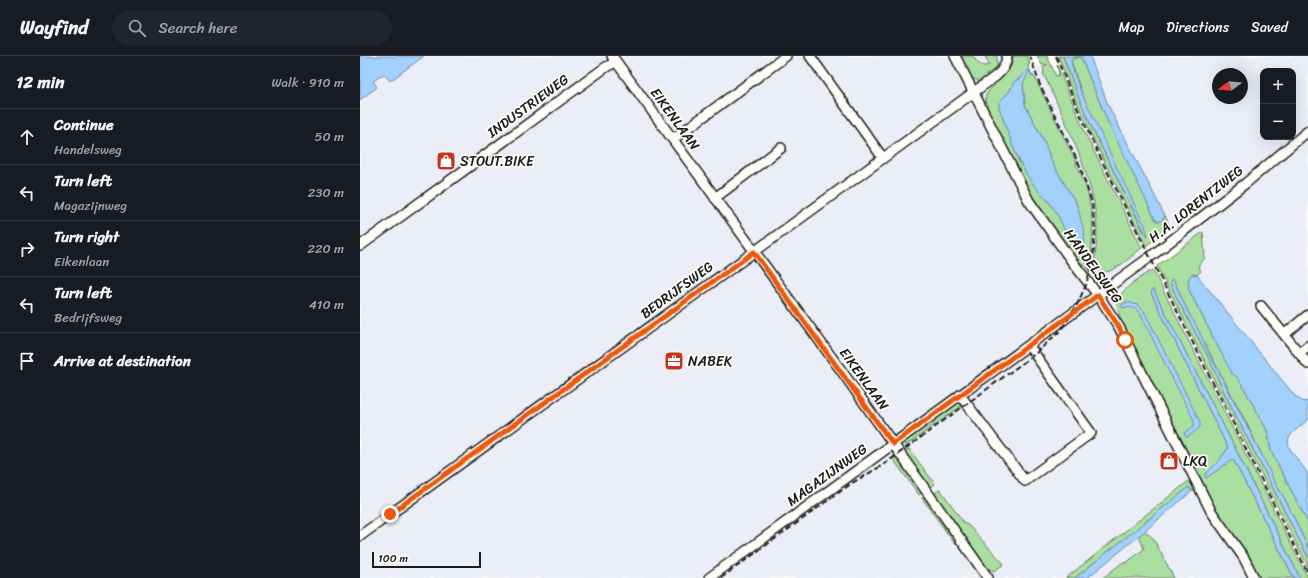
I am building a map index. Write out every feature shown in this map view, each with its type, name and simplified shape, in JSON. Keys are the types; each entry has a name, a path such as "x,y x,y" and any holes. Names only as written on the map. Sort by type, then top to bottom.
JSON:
{"street":[{"path":"673,139 786,56"},
{"path":"810,56 883,158"},
{"name":"HANDELSWEG","path":"955,56 1034,210 1098,295 1119,327 1211,511 1244,558 1254,578"},
{"name":"EIKENLAAN","path":"614,59 893,444 988,578"},
{"name":"INDUSTRIEWEG","path":"360,246 606,67 614,59"},
{"name":"BEDRIJFSWEG","path":"360,536 996,76 1003,70 1006,59"},
{"name":"H.A. LORENTZWEG","path":"1098,295 1208,214 1308,131"},
{"path":"715,198 781,148"},
{"name":"MAGAZIJNWEG","path":"709,578 1098,295"},
{"path":"1261,306 1308,364"},
{"path":"1285,334 1308,315"},
{"path":"960,395 1025,481 1091,433 1029,346"},
{"path":"1299,353 1308,346"}],"shaded area":[{"path":"360,56 1020,56 1025,72 1045,65 1103,199 1141,249 1151,275 1153,289 1294,578 360,578"},
{"path":"1090,56 1308,56 1308,483 1278,441 1294,395 1197,275 1189,256 1170,228 1108,105"}],"green space":[{"path":"960,56 973,56 976,61 983,66 989,65 985,56 997,56 997,67 986,75 987,77 977,80 967,71"},
{"path":"1013,56 1027,56 1030,64 1028,65 1032,76 1034,76 1081,173 1089,197 1092,218 1092,248 1089,269 1078,261 1036,204 984,104 986,103 987,93 994,86 993,84 1007,73 1013,61","holes":["1028,70 1023,84 1025,105 1044,141 1051,161 1077,205 1080,218 1079,249 1068,236 1055,209 1032,182 1019,162 999,105 1010,91 1014,82"]},
{"path":"1037,56 1047,56 1056,76 1059,75 1057,65 1086,135 1142,248 1119,266 1109,271 1103,272 1095,269 1094,271 1092,270 1097,239 1097,225 1093,197 1079,154 1043,73 1043,67 1047,64 1042,65"},
{"path":"1058,56 1063,56 1093,130 1144,232 1084,100 1071,61 1074,58 1081,57 1108,122 1162,220 1165,216 1170,227 1146,246 1091,134"},
{"path":"1203,232 1205,258 1198,266 1201,271 1197,275 1192,275 1189,290 1217,344 1243,386 1267,430 1271,451 1308,523 1308,548 1287,503 1274,481 1245,420 1189,314 1174,281 1170,282 1308,557 1308,567 1157,266"},
{"path":"1153,270 1308,578 1300,578 1153,289 1151,291 1152,295 1228,448 1219,461 1204,476 1206,478 1232,460 1234,461 1294,578 1259,578 1241,545 1220,516 1211,500 1121,321 1117,305 1121,295 1131,284"},
{"path":"957,403 963,405 904,447 907,439"},
{"path":"909,449 935,484 930,488 905,455 904,451"},
{"path":"896,457 922,492 919,495 893,459"},
{"path":"1190,480 1197,493 1192,491 1189,487 1075,578 1066,578"},
{"path":"940,489 964,523 969,526 1004,564 994,571 987,568 934,494"},
{"path":"925,496 958,542 955,544 922,498"},
{"path":"1144,531 1153,538 1174,578 1103,578 1123,562 1126,563 1144,549 1139,536"}],"water":[{"path":"360,56 424,56 390,81 384,74 373,81 377,87 360,100"},
{"path":"1063,56 1090,56 1108,105 1165,216 1158,222 1155,219 1108,122 1081,57 1073,58 1071,61 1079,86 1145,226 1148,236 1144,231 1093,130"},
{"path":"1029,70 1023,84 1025,105 1044,141 1051,161 1077,205 1084,232 1085,248 1083,251 1073,244 1052,205 1026,174 1013,146 999,107 999,102 1010,91 1014,82"},
{"path":"1191,274 1197,275 1294,395 1303,402 1308,401 1308,420 1291,435 1288,444 1307,473 1308,523 1271,451 1267,430 1243,386 1236,376 1232,374 1189,290 1188,281"},
{"path":"1172,279 1274,481 1287,503 1308,548 1308,557 1224,392 1208,356 1177,298 1170,282"},
{"path":"1153,289 1300,578 1294,578 1234,461 1232,460 1206,478 1204,476 1219,461 1228,448 1152,295 1151,291"},
{"path":"1127,302 1138,305 1144,311 1200,422 1200,427 1188,437 1186,437 1184,433 1194,426 1194,420 1140,313 1133,308 1123,308 1121,305"},
{"path":"1189,487 1192,491 1087,578 1075,578"}],"railway":[{"path":"721,578 852,483 883,465 1035,354 1060,331 1076,307 1086,285 1093,259 1095,230 1092,203 1080,166 1040,85 1030,56"},
{"path":"1056,56 1097,151 1308,573"}],"place":[{"name":"STOUT.BIKE","path":"446,161"},
{"name":"NABEK","path":"674,361"},
{"name":"LKQ","path":"1169,461"}],"route":[{"path":"390,514 754,252 893,444 1041,338 1098,295 1106,305 1125,340"}]}
